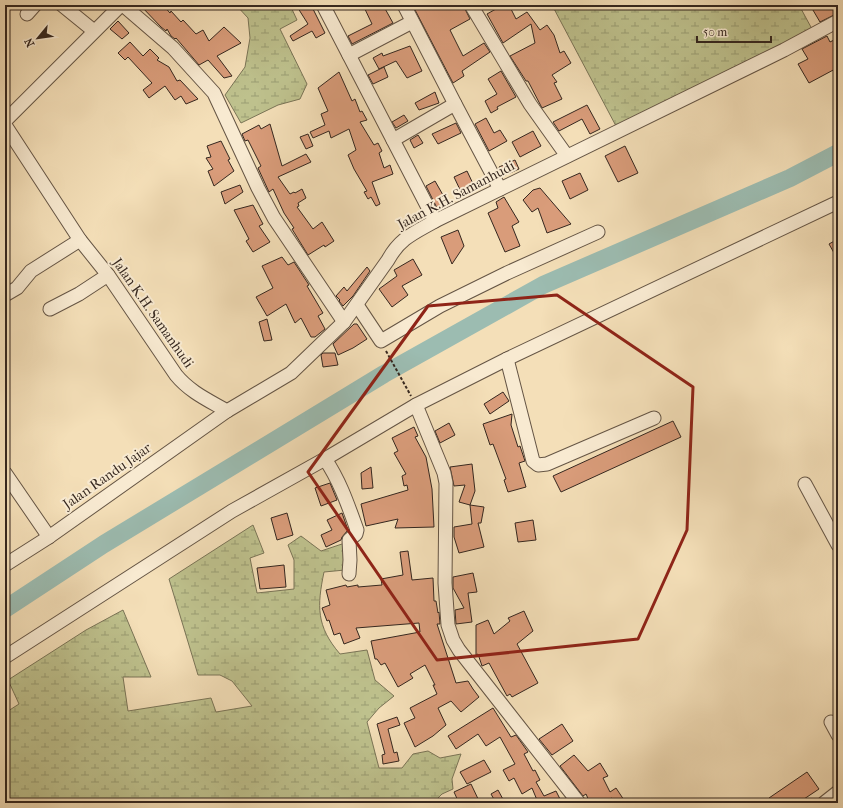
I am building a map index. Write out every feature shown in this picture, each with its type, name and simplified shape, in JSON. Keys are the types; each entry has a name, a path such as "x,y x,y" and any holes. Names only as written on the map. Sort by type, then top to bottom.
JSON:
{"street":[{"path":"62,5 94,30"},
{"path":"5,121 94,30 122,5 173,48 214,93 258,188 274,218 344,322"},
{"path":"323,5 435,221"},
{"path":"404,5 500,189"},
{"path":"471,5 530,104 567,156"},
{"name":"Jalan K.H. Samanhudi","path":"5,125 80,240 108,275 159,352 180,380 194,392 227,411 291,373 344,322 399,243 412,234 435,221 784,50 838,21"},
{"path":"349,55 412,22"},
{"path":"393,140 455,104"},
{"path":"5,657 232,511 330,467 416,405 507,359 838,202"},
{"path":"356,305 381,341 447,303 514,270 598,232"},
{"path":"5,295 17,288 31,271 80,240"},
{"path":"50,308 79,294 108,275"},
{"path":"507,359 534,461 538,465 547,464 654,418"},
{"path":"416,405 444,473 446,483 445,583 448,625 451,634 459,650 579,803"},
{"name":"Jalan Randu Jajar","path":"5,565 44,529 227,411"},
{"path":"330,467 348,504 357,532 349,540 350,560 348,574"},
{"path":"5,473 44,529"},
{"path":"805,484 838,545"},
{"path":"831,722 838,735"},
{"path":"824,803 838,792"}],"path":[{"path":"383,346 410,393"}],"highlighted area":[{"path":"557,295 693,387 687,530 638,639 437,660 308,472 428,306"}],"green space":[{"path":"236,5 290,5 297,20 280,29 307,84 300,99 278,105 241,123 225,95 245,67 250,38 248,18"},
{"path":"552,5 799,5 812,29 616,126"},
{"path":"253,525 264,553 250,558 257,593 294,589 294,560 288,545 301,536 321,551 345,543 345,570 324,572 320,595 320,615 326,634 340,654 367,650 375,680 394,696 379,708 367,722 379,768 402,768 413,754 428,751 440,758 461,754 452,779 453,789 442,794 433,803 5,803 5,713 19,704 8,680 86,630 123,610 151,677 123,677 128,711 211,698 216,712 252,706 232,681 220,675 198,675 169,579"}],"building":[{"path":"140,5 163,5 181,22 183,20 196,34 203,30 209,41 224,27 241,43 217,56 232,76 224,78 208,60 199,65 176,38 175,39 171,36 167,29 166,31 161,27"},
{"path":"296,5 311,5 325,33 316,38 312,31 293,41 290,36 308,24"},
{"path":"363,5 383,5 393,23 352,44 348,36 372,24"},
{"path":"420,5 463,5 470,19 450,30 463,56 484,43 490,52 462,71 464,76 453,83 414,8"},
{"path":"503,5 509,5 516,19 527,12 540,30 547,25 554,35 560,53 564,51 571,63 552,75 557,82 554,83 562,99 542,108 528,81 526,81 510,56 535,43 531,24 503,43 487,14"},
{"path":"810,5 838,5 838,13 820,22"},
{"path":"118,21 129,33 122,39 110,29"},
{"path":"827,36 830,42 838,38 838,61 834,63 837,68 809,83 798,64 808,59 802,49"},
{"path":"130,42 143,56 150,49 159,58 157,60 169,67 177,81 180,80 198,99 186,104 181,96 175,100 165,86 149,98 143,90 152,83 128,57 125,60 118,53"},
{"path":"410,46 422,71 407,78 396,61 379,69 373,58 382,53 383,56"},
{"path":"384,67 388,77 373,84 368,75"},
{"path":"501,71 516,97 497,107 498,109 491,113 485,101 497,94 488,79"},
{"path":"339,72 352,101 355,99 360,112 362,111 367,120 360,122 374,145 378,143 382,151 379,153 384,168 390,165 393,174 372,182 380,204 376,206 371,197 368,199 364,192 367,191 354,169 348,155 356,150 349,129 331,138 329,131 313,138 310,132 325,125 321,114 328,111 318,88"},
{"path":"435,92 439,103 419,110 415,103"},
{"path":"587,105 600,129 590,134 582,119 559,131 553,122"},
{"path":"404,115 408,121 396,128 392,122"},
{"path":"486,118 494,133 500,130 507,141 489,151 475,124"},
{"path":"456,123 461,133 438,144 432,134"},
{"path":"270,124 282,166 306,154 311,162 278,177 290,194 302,189 306,198 298,203 299,206 297,207 313,229 322,222 334,241 325,247 324,245 308,255 292,229 294,228 284,213 273,189 269,192 258,168 261,166 248,140 245,141 242,134 259,125 261,129"},
{"path":"533,131 541,146 520,157 512,142"},
{"path":"308,134 313,146 306,149 300,137"},
{"path":"418,135 423,143 414,148 410,140"},
{"path":"221,141 234,171 214,186 208,171 213,169 206,158 211,157 207,146"},
{"path":"625,146 638,173 618,182 605,156"},
{"path":"515,160 519,169 503,176 499,167"},
{"path":"467,171 476,190 463,196 454,177"},
{"path":"580,173 588,190 570,199 562,181"},
{"path":"435,181 447,202 437,208 426,186"},
{"path":"240,185 243,192 225,204 221,192"},
{"path":"540,188 571,224 547,233 538,208 532,212 523,200 533,190"},
{"path":"504,197 519,222 512,226 520,246 505,252 488,213 498,208 496,202"},
{"path":"253,205 263,224 259,226 270,242 253,252 246,241 249,239 234,210"},
{"path":"458,230 464,246 452,264 441,237"},
{"path":"838,239 838,260 829,244"},
{"path":"282,257 288,265 294,262 309,285 307,286 323,313 318,316 325,329 315,337 311,337 301,318 295,323 286,304 267,316 256,297 273,288 262,266"},
{"path":"413,259 422,275 402,286 408,295 392,307 379,289 397,276 394,270"},
{"path":"367,267 370,271 353,296 343,306 336,296 344,287 347,291"},
{"path":"267,319 272,340 264,341 259,322"},
{"path":"354,324 357,324 367,339 338,355 333,344"},
{"path":"323,353 335,353 338,365 323,367 321,355"},
{"path":"503,392 509,401 490,414 484,404"},
{"path":"512,414 511,425 518,447 520,446 525,461 519,463 526,487 508,492 504,480 506,479 493,444 490,445 483,424"},
{"path":"673,421 681,437 561,492 553,476"},
{"path":"449,423 455,435 440,443 435,431"},
{"path":"414,427 418,436 415,437 426,457 432,489 434,527 395,528 398,519 366,526 361,504 408,490 407,485 404,486 402,476 406,474 394,453 398,451 392,438"},
{"path":"472,464 475,491 470,505 459,502 465,485 454,486 450,467"},
{"path":"371,467 373,488 362,489 361,473"},
{"path":"330,483 337,500 321,506 315,488"},
{"path":"470,505 484,507 481,523 478,523 484,547 459,553 454,537 454,527 472,524"},
{"path":"287,513 293,535 277,540 271,518"},
{"path":"342,513 348,530 341,540 326,547 321,535 332,530 327,520"},
{"path":"533,520 536,540 518,542 515,523"},
{"path":"408,551 412,580 433,578 434,601 436,601 438,613 439,612 440,624 437,624 456,683 468,681 479,697 461,712 451,701 438,708 446,725 433,736 415,747 404,723 415,718 410,708 437,694 433,685 435,685 425,665 410,674 413,678 398,687 385,663 381,665 377,659 375,659 371,641 420,632 419,623 356,628 360,638 344,644 340,633 334,635 329,620 327,621 322,608 330,605 326,590 346,585 347,587 358,585 358,587 382,585 381,579 403,575 400,552"},
{"path":"284,565 286,587 260,589 257,568"},
{"path":"473,573 477,592 468,593 472,622 456,624 455,610 464,608 453,588 453,577"},
{"path":"524,611 533,631 517,644 538,683 512,697 510,694 507,696 489,663 482,666 478,654 476,655 476,625 488,620 494,634 510,621 508,618"},
{"path":"493,708 511,737 516,735 528,752 524,754 533,771 535,770 540,780 536,782 544,796 556,791 560,799 550,803 529,803 537,800 532,788 522,794 514,778 509,781 503,770 515,764 500,737 486,746 478,734 456,749 448,736"},
{"path":"397,717 400,725 388,729 394,753 397,752 399,761 383,764 382,755 385,754 377,724"},
{"path":"562,724 573,741 552,755 539,739"},
{"path":"574,755 588,771 600,763 608,776 603,778 610,792 616,788 624,800 620,803 615,803 612,798 599,803 590,803 586,794 583,796 560,766"},
{"path":"484,760 491,772 467,784 460,772"},
{"path":"807,772 819,789 798,803 772,803 769,798"},
{"path":"471,784 480,803 459,803 454,792"},
{"path":"498,790 505,803 496,803 491,794"}],"waterway":[{"path":"5,609 104,544 384,374 543,285 790,178 838,153"}]}
